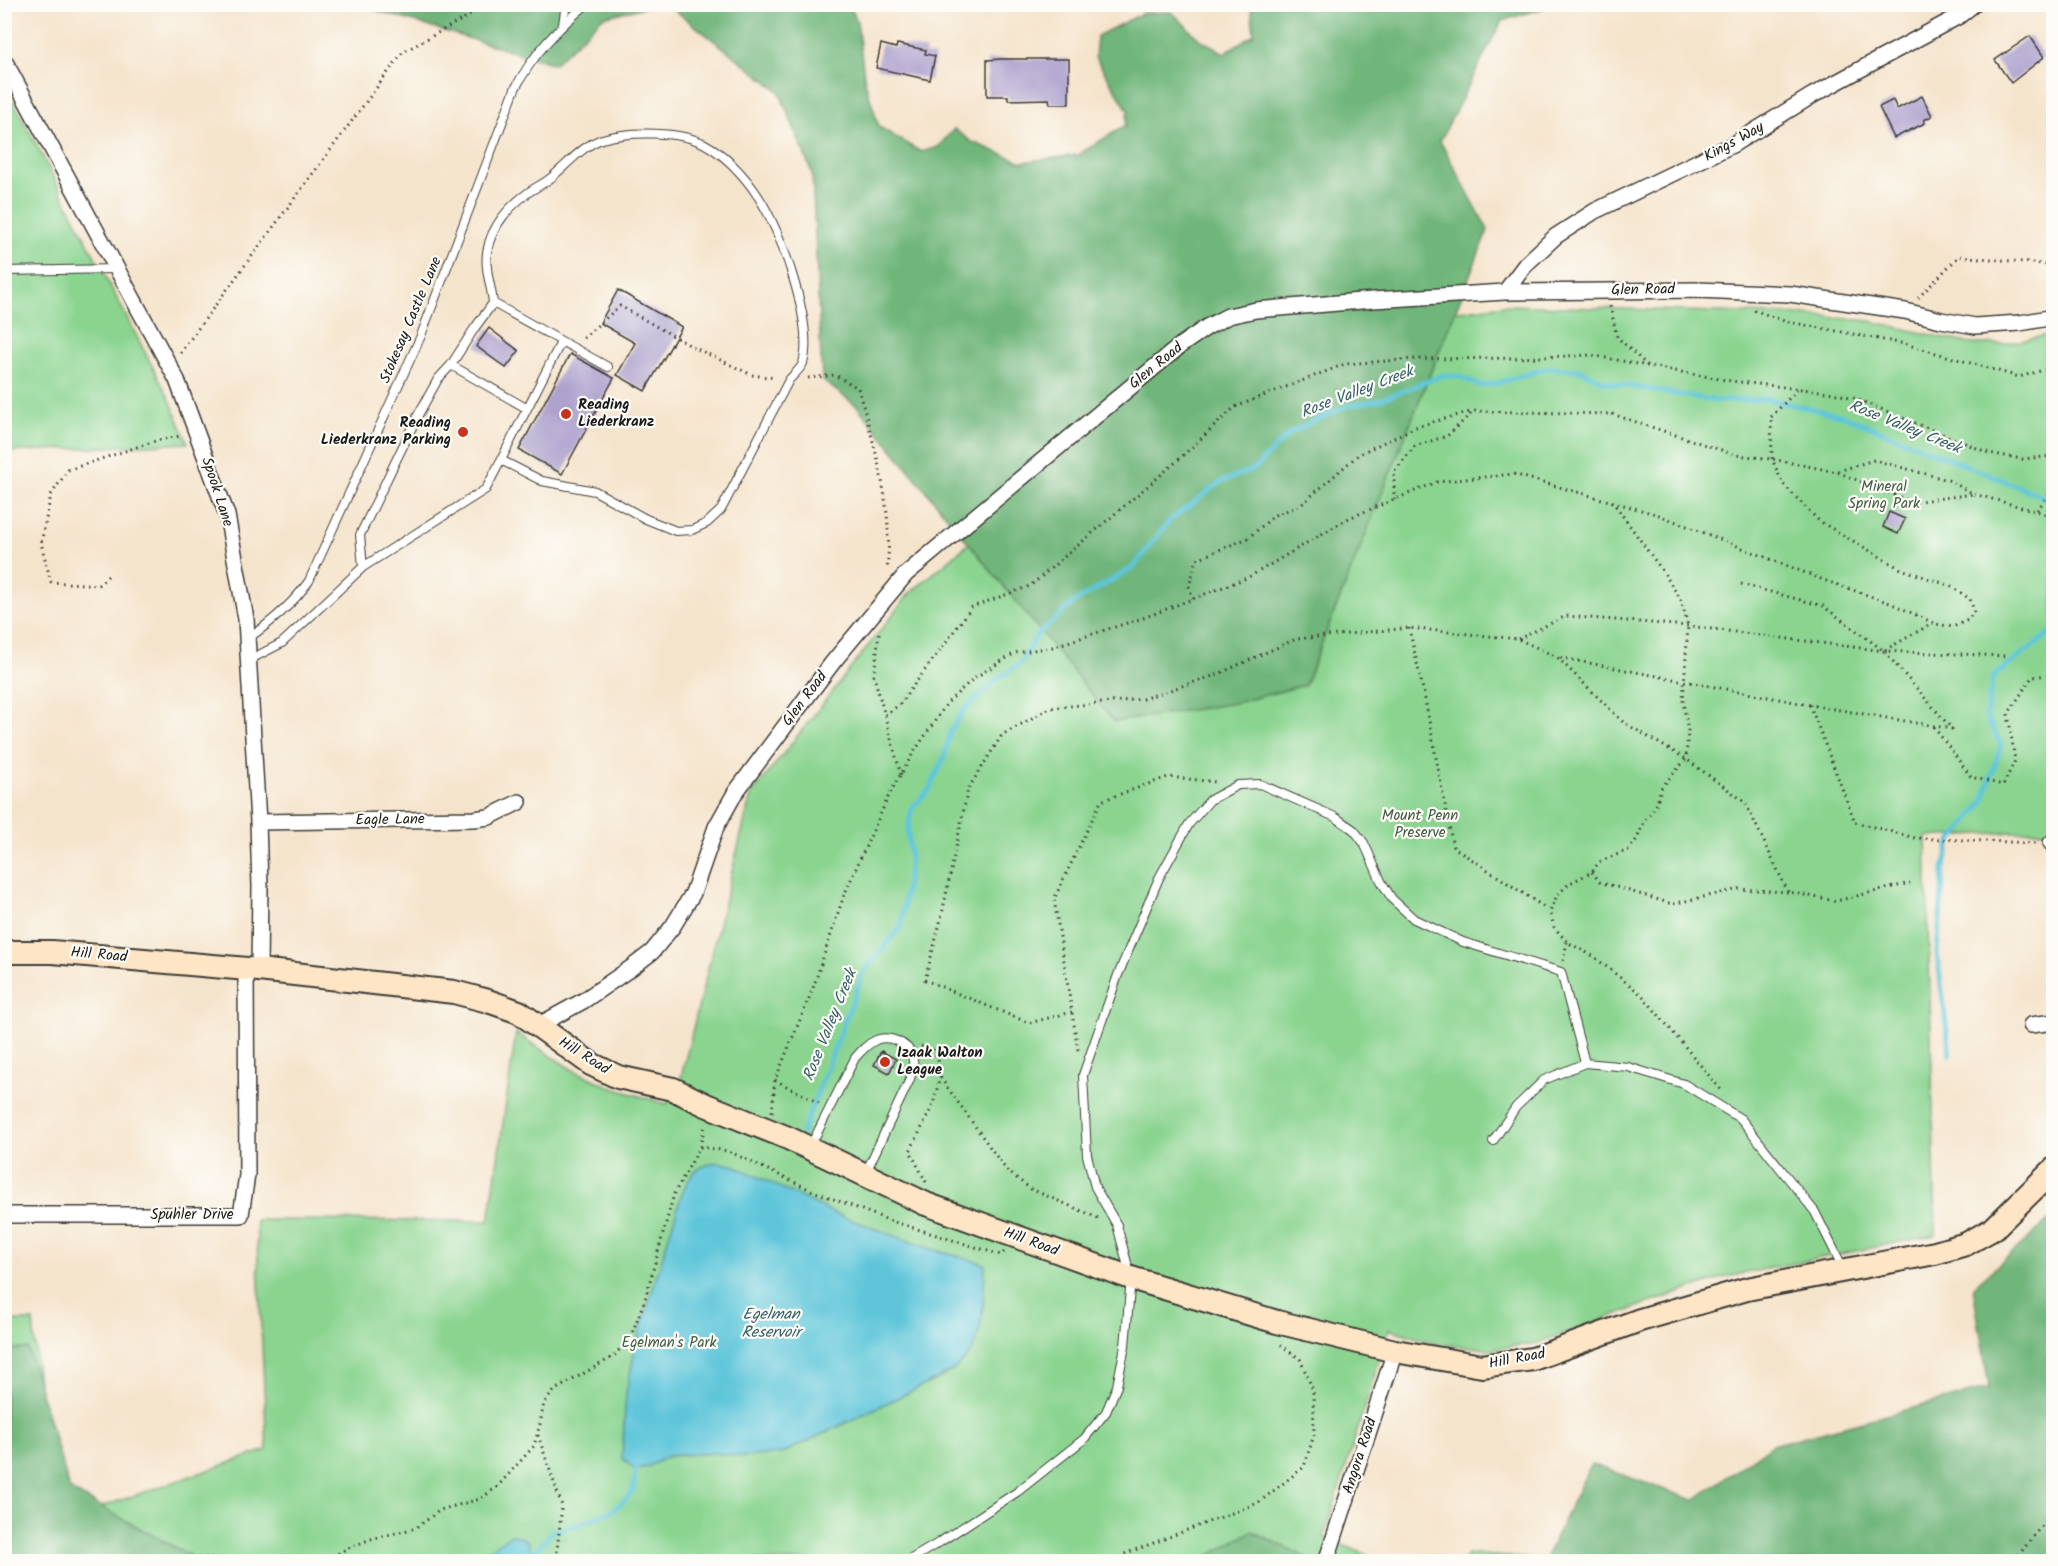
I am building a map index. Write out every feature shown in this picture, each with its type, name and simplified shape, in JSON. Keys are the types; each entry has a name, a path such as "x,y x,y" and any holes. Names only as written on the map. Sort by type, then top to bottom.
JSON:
{"street":[{"name":"Kings Way","path":"1505,292 1526,264 1556,236 1595,211 1732,145 1813,95 1959,16 1974,4"},
{"name":"Spook Lane","path":"4,60 170,366 198,433 227,515 246,619 258,822 260,886 252,969"},
{"name":"Glen Road","path":"539,1025 583,1001 652,952 673,926 693,893 716,827 735,792 833,662 906,574 1181,345 1228,316 1256,310 1505,292 1698,290 1790,294 1905,311 1975,326 2020,323 2054,317"},
{"name":"Eagle Lane","path":"258,822 474,819 489,817 519,802"},
{"name":"Hill Road","path":"4,952 52,952 252,969 454,992 488,1000 519,1012 591,1064 618,1077 673,1089 706,1105 770,1130 926,1204 1131,1278 1277,1322 1395,1351 1482,1366 1515,1362 1564,1349 1640,1320 1737,1292 1966,1244 1993,1228 2054,1169"},
{"name":"Spuhler Drive","path":"4,1215 241,1215 247,1175 252,969"},
{"path":"2031,1025 2054,1022"},
{"name":"Angora Road","path":"1326,1562 1395,1351"}],"lane":[{"path":"563,24 566,4"},
{"name":"Stokesay Castle Lane","path":"247,639 284,611 313,574 420,338 515,89 536,53 563,24 587,4"},
{"path":"363,567 360,535 417,417 438,378 451,365 493,303 486,267 488,246 495,227 514,205 586,148 601,140 618,136 650,134 685,136 722,155 764,205 776,232 802,309 805,344 803,364 789,380 721,510 707,523 692,530 676,531 646,519 595,491 542,481 501,460"},
{"path":"4,272 117,269"},
{"path":"493,303 608,367"},
{"path":"249,660 282,643 363,567 486,489 561,342"},
{"path":"451,365 526,408"},
{"path":"906,1562 1017,1492 1084,1439 1106,1412 1117,1386 1125,1346 1131,1278 1117,1225 1095,1187 1087,1155 1083,1075 1118,975 1159,879 1189,824 1210,800 1238,785 1260,784 1335,817 1354,830 1364,843 1392,899 1414,919 1462,942 1562,972 1585,1063"},
{"path":"810,1149 844,1078 864,1046 883,1038 895,1040 903,1045 912,1056 914,1065 910,1079 864,1176"},
{"path":"1493,1141 1516,1107 1544,1080 1585,1063 1628,1067 1684,1084 1741,1119 1815,1212 1844,1270"}],"path":[{"path":"170,366 403,52 490,4"},
{"path":"1905,311 1959,256 2054,265"},
{"path":"1606,291 1617,337 1648,366"},
{"path":"572,347 620,306 693,347 752,375 789,380 835,375 858,388 881,469 890,543 874,676 901,775"},
{"path":"1752,310 1784,321 1905,344 2019,377 2054,367"},
{"path":"885,715 899,705 972,607 1030,586 1176,462 1235,407 1346,364 1414,359 1591,355 1731,381 1799,388 1854,398 1989,453 2022,459 2054,456"},
{"path":"770,1130 775,1080 812,991 844,895 869,837 901,775 947,703 974,678 1015,654 1036,651 1146,617 1249,577 1349,518 1437,482 1513,474 1659,515 1821,579 1890,603 1933,623 1953,627 1968,620 1974,610 1970,598 1951,586 1901,569 1819,521 1783,484 1772,459 1771,417 1799,388"},
{"path":"1394,500 1394,472 1415,446 1448,436 1474,411"},
{"path":"1193,599 1189,586 1197,559 1248,538 1275,515 1301,505 1359,454 1418,426 1474,411 1612,414 1736,455 1772,459 1837,472 1912,502 1974,494"},
{"path":"108,576 98,585 51,582 41,543 51,495 68,470 158,440 198,433"},
{"path":"1837,472 1874,460 1948,480 1974,494 2012,506 2037,510 2054,516"},
{"path":"2037,510 2053,488"},
{"path":"1612,501 1681,600 1688,626 1683,702 1688,731 1686,759 1661,788 1656,806 1628,850 1599,862 1592,872 1570,883 1557,895 1550,912 1554,927 1567,942 1593,956 1642,995 1722,1092"},
{"path":"1072,1011 1029,1023 925,980 941,919 968,789 1002,735 1050,708 1142,699 1216,675 1296,639 1409,627 1518,639 1557,657 1810,705 1952,729 1884,651 1823,606 1741,585"},
{"path":"1518,639 1566,616 1688,626 1884,651 2007,656"},
{"path":"1884,651 1933,623"},
{"path":"1409,627 1453,847 1544,907"},
{"path":"1557,657 1623,722 1686,759 1745,802 1788,892"},
{"path":"1932,726 1971,777 2003,785 2015,762 2008,714 2032,677 2054,674"},
{"path":"1810,705 1855,822 1915,838 2052,843"},
{"path":"1083,1075 1054,899 1101,801 1168,777 1238,785"},
{"path":"1592,872 1600,882 1672,904 1739,889 1788,892 1836,901 1910,883"},
{"path":"1562,972 1567,942"},
{"path":"903,1045 927,1046 938,1058 940,1077 933,1105 910,1151 927,1185 926,1204"},
{"path":"940,1077 1007,1171 1031,1189 1085,1214 1117,1225"},
{"path":"775,1080 821,1104"},
{"path":"322,1562 371,1539 416,1528 440,1510 480,1499 498,1487 534,1446 544,1403 555,1390 614,1356 631,1336 645,1299 674,1194 700,1147 705,1130 706,1105"},
{"path":"700,1147 728,1151 813,1191 888,1220 1001,1255 1009,1247"},
{"path":"1116,1562 1122,1555 1258,1503 1304,1467 1314,1435 1313,1390 1300,1359 1273,1340"},
{"path":"538,1433 562,1506 556,1559 560,1562"},
{"path":"2008,1562 2020,1552 2054,1510"},
{"path":"139,1562 164,1557 249,1558 255,1562"}],"green space":[{"path":"361,5 654,5 603,17 554,64"},
{"path":"668,5 850,5 857,22 865,82 879,127 921,152 938,147 954,129 972,142 1022,162 1078,155 1126,125 1128,110 1095,57 1097,36 1143,13 1172,12 1198,38 1224,53 1254,34 1251,5 1553,5 1502,21 1440,141 1488,230 1305,685 1235,703 1114,722 857,406 822,380 812,173 779,91"},
{"path":"4,83 169,398 188,443 5,452"},
{"name":"Mount Penn Preserve","path":"1505,305 1805,315 1870,321 1971,344 2005,344 2053,334 2053,830 1926,837 1936,1235 1726,1277 1538,1343 1491,1349 1437,1344 1389,1329 1324,1537 1381,1561 5,1561 4,1321 33,1321 49,1525 267,1450 256,1220 489,1221 516,1033 571,1069 616,1089 667,1104 680,1081 751,795 909,594 1205,344"},
{"path":"2053,1217 2053,1561 1544,1561 1591,1464 1694,1500 1772,1445 1989,1388 1973,1287"},
{"path":"5,1349 28,1349 70,1490 200,1561 5,1561"},
{"path":"1252,1531 1313,1561 1200,1561"},
{"path":"1467,1554 1559,1561 1463,1562"}],"water":[{"name":"Egelman Reservoir","path":"717,1162 735,1166 838,1215 922,1246 985,1264 982,1318 979,1331 968,1356 955,1369 781,1454 744,1457 714,1453 669,1456 647,1467 634,1469 622,1458 626,1393 636,1344 682,1193 695,1172"},
{"path":"511,1534 528,1542 532,1556 530,1561 475,1561"}],"building":[{"path":"2030,36 2044,57 2011,83 1995,60"},
{"path":"881,44 896,48 897,44 926,50 925,54 935,56 930,80 876,68"},
{"path":"1069,59 1069,104 1050,104 1049,99 1008,100 1008,96 987,96 987,60"},
{"path":"1922,96 1932,116 1924,120 1925,123 1894,138 1879,107 1893,100 1897,109"},
{"path":"618,290 682,327 645,391 617,375 635,343 600,323"},
{"path":"489,328 519,351 506,368 476,346"},
{"name":"Reading Liederkranz","path":"570,354 614,378 562,474 519,450"},
{"path":"1889,512 1905,519 1898,534 1883,527"},
{"name":"Izaak Walton League","path":"881,1051 896,1059 889,1073 874,1065"}],"waterway":[{"name":"Rose Valley Creek","path":"802,1133 864,971 901,927 910,859 908,831 912,808 929,790 944,758 950,732 964,710 995,681 1021,663 1037,635 1074,602 1133,568 1169,521 1221,482 1254,469 1289,434 1316,420 1347,406 1379,400 1443,375 1461,377 1480,386 1547,368 1580,370 1605,382 1717,401 1767,399 1844,416 2054,501"},
{"path":"1950,1054 1937,953 1944,868 1950,843 1983,802 2001,745 1986,716 1993,677 2054,630"},
{"path":"513,1562 539,1547 553,1531 602,1515 623,1502 633,1491 637,1462"}],"place":[{"name":"Reading Liederkranz","path":"566,414"},
{"name":"Reading Liederkranz Parking","path":"463,432"},
{"name":"Izaak Walton League","path":"885,1062"}],"park label":[{"name":"Mineral Spring Park","path":"1884,496"},
{"name":"Egelman's Park","path":"669,1343"}]}
